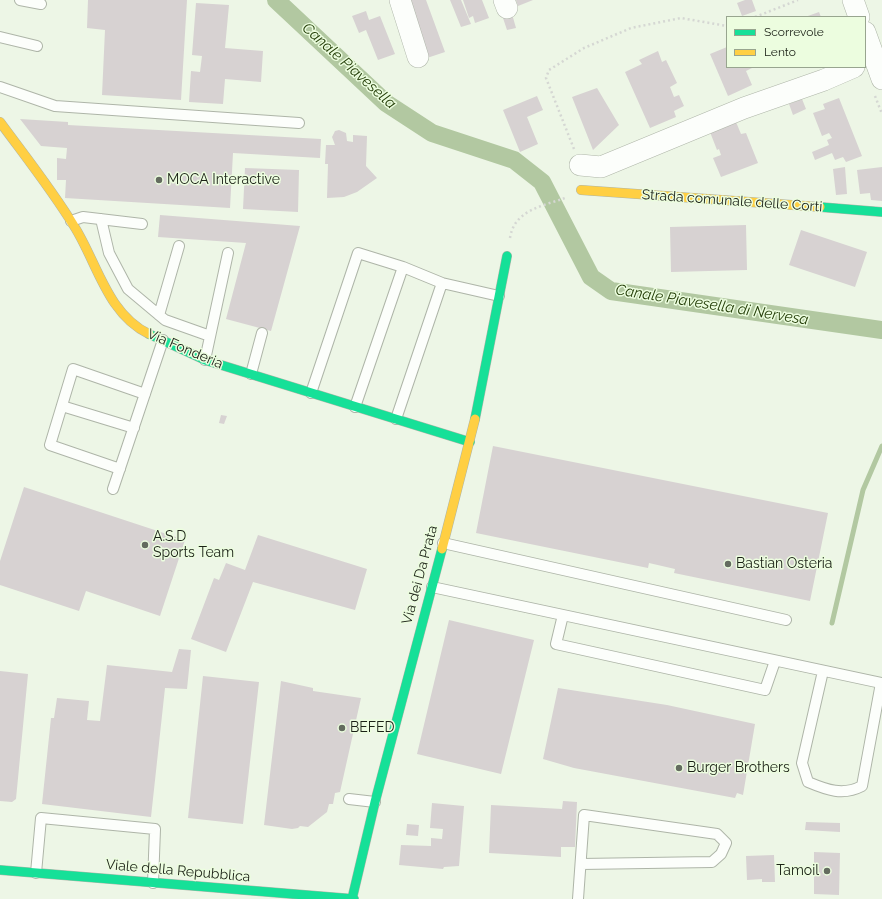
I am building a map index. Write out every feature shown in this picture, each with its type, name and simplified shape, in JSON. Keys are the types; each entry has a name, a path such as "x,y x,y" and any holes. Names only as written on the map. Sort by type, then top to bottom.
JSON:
{"street":[{"path":"400,0 418,57"},
{"path":"853,0 859,16"},
{"path":"866,38 870,60 882,79"},
{"path":"580,165 601,167 744,108 824,80 852,68"},
{"name":"Via Fonderia","path":"0,122 72,222 104,286 121,312 143,330 205,360 470,442"},
{"name":"Strada comunale delle Corti","path":"581,190 882,212"},
{"name":"Via dei Da Prata","path":"353,899 375,802 470,442 507,256"},
{"name":"Viale della Repubblica","path":"0,870 153,883 229,894 353,899"}],"lane":[{"path":"20,0 41,4"},
{"path":"0,36 37,46"},
{"path":"0,87 55,106 299,123"},
{"path":"72,222 83,217 142,224"},
{"path":"102,219 109,253 128,289 165,320 210,336"},
{"path":"159,315 179,246"},
{"path":"205,360 228,253"},
{"path":"311,393 358,253 403,267 442,282 499,296"},
{"path":"355,407 403,267"},
{"path":"396,419 442,282"},
{"path":"251,374 262,334"},
{"path":"113,489 163,340"},
{"path":"120,469 50,445 73,369 145,394"},
{"path":"62,406 134,428"},
{"path":"443,543 786,620"},
{"path":"432,587 880,683 862,786 851,792 828,791 808,782 802,763 823,671"},
{"path":"563,615 556,644 765,690 775,661"},
{"path":"349,798 375,802"},
{"path":"578,899 584,815 718,834 726,843 721,854 712,862 581,864"},
{"path":"36,873 41,818 155,829 153,883"}],"path":[{"path":"758,16 798,0"},
{"path":"580,165 546,78 549,70 584,48 631,28 681,18 726,26"},
{"path":"507,256 510,234 524,213 560,200"}],"building":[{"path":"88,0 187,0 181,100 102,95 105,30 87,28"},
{"path":"406,0 426,0 445,52 427,58"},
{"path":"450,0 461,0 471,24 461,27"},
{"path":"463,0 482,0 489,18 475,23 473,16 469,18"},
{"path":"516,0 533,0 518,6"},
{"path":"745,0 752,0 756,11 742,16 737,3"},
{"path":"196,3 229,5 225,48 263,51 261,82 225,79 223,104 189,102 191,71 200,72 202,56 192,55"},
{"path":"366,11 369,20 380,16 395,54 378,60 366,30 359,33 352,16"},
{"path":"819,12 821,16 808,16"},
{"path":"512,14 516,28 507,30 503,18"},
{"path":"726,47 726,68 752,68 746,71 752,85 728,96 710,54"},
{"path":"658,51 662,62 666,60 677,83 670,87 674,97 679,95 684,106 674,111 676,117 650,128 625,72 642,64 639,60"},
{"path":"597,88 619,125 593,150 572,97"},
{"path":"537,96 543,110 527,117 538,144 520,152 503,110"},
{"path":"839,98 862,156 846,162 843,157 835,160 832,153 815,160 812,152 829,145 827,140 832,138 829,133 822,136 813,113 825,109 823,104"},
{"path":"802,99 806,109 793,115 789,104"},
{"path":"20,119 68,122 68,125 321,139 320,158 233,153 230,208 65,198 66,180 57,180 57,158 66,159 67,148 41,146"},
{"path":"736,122 741,134 746,133 758,163 721,177 713,158 721,155 719,149 717,150 710,132"},
{"path":"339,130 346,133 347,141 353,142 353,135 367,136 366,166 377,178 357,192 344,197 327,198 328,164 325,164 326,145 335,145 332,137 335,131"},
{"path":"845,167 847,194 836,195 833,169"},
{"path":"882,167 882,201 871,200 870,193 860,194 857,170"},
{"path":"245,168 299,170 298,212 243,209"},
{"path":"160,215 300,226 271,331 226,319 246,243 158,237"},
{"path":"746,225 747,270 671,272 670,227"},
{"path":"801,230 867,252 855,287 789,265"},
{"path":"221,415 227,416 224,424 219,423"},
{"path":"493,446 828,513 810,601 674,573 675,569 649,563 648,568 476,533"},
{"path":"24,487 185,540 160,616 86,591 79,611 0,585 0,561"},
{"path":"258,535 367,569 355,610 253,582 226,652 191,639 214,578 219,580 226,563 245,570"},
{"path":"449,620 534,640 501,774 417,754"},
{"path":"179,649 191,650 187,689 165,688 151,817 42,804 51,718 54,718 57,698 89,701 87,720 100,721 107,665 172,672"},
{"path":"0,671 28,674 16,799 12,802 0,801"},
{"path":"203,676 259,682 243,824 188,818"},
{"path":"281,681 313,688 313,691 361,698 340,792 335,793 333,804 329,804 327,812 308,827 300,826 292,829 264,825"},
{"path":"558,688 667,705 755,724 743,795 737,793 735,798 574,768 543,759"},
{"path":"563,801 577,802 575,847 561,847 561,857 489,853 491,805 562,809"},
{"path":"432,803 464,806 459,866 444,867 443,869 399,865 401,845 431,846 431,838 442,839 443,829 430,828"},
{"path":"806,822 840,823 840,832 805,830"},
{"path":"407,824 419,825 418,836 406,835"},
{"path":"814,852 840,853 839,895 814,894"},
{"path":"774,855 775,882 762,882 762,879 747,880 746,856"}],"waterway":[{"name":"Canale Piavesella di Nervesa","path":"276,0 386,103 432,133 514,160 542,182 591,277 611,291 882,330"},
{"path":"832,623 863,490 882,446"}],"traffic: fast":[{"path":"820,207 882,212"},
{"path":"475,419 507,256"},
{"path":"149,334 205,360 470,442"},
{"path":"352,899 375,802 442,549"},
{"path":"0,870 354,899"}],"traffic: slow":[{"path":"0,122 66,213 82,240 104,286 113,301 123,314 135,325 149,334"},
{"path":"581,190 820,207"},
{"path":"442,549 475,419"}],"place":[{"name":"MOCA Interactive","path":"159,180"},
{"name":"A.S.D Sports Team","path":"145,545"},
{"name":"Bastian Osteria","path":"728,564"},
{"name":"BEFED","path":"342,728"},
{"name":"Burger Brothers","path":"679,768"},
{"name":"Tamoil","path":"827,871"}],"water label":[{"name":"Canale Piavesella","path":"349,66"}]}
